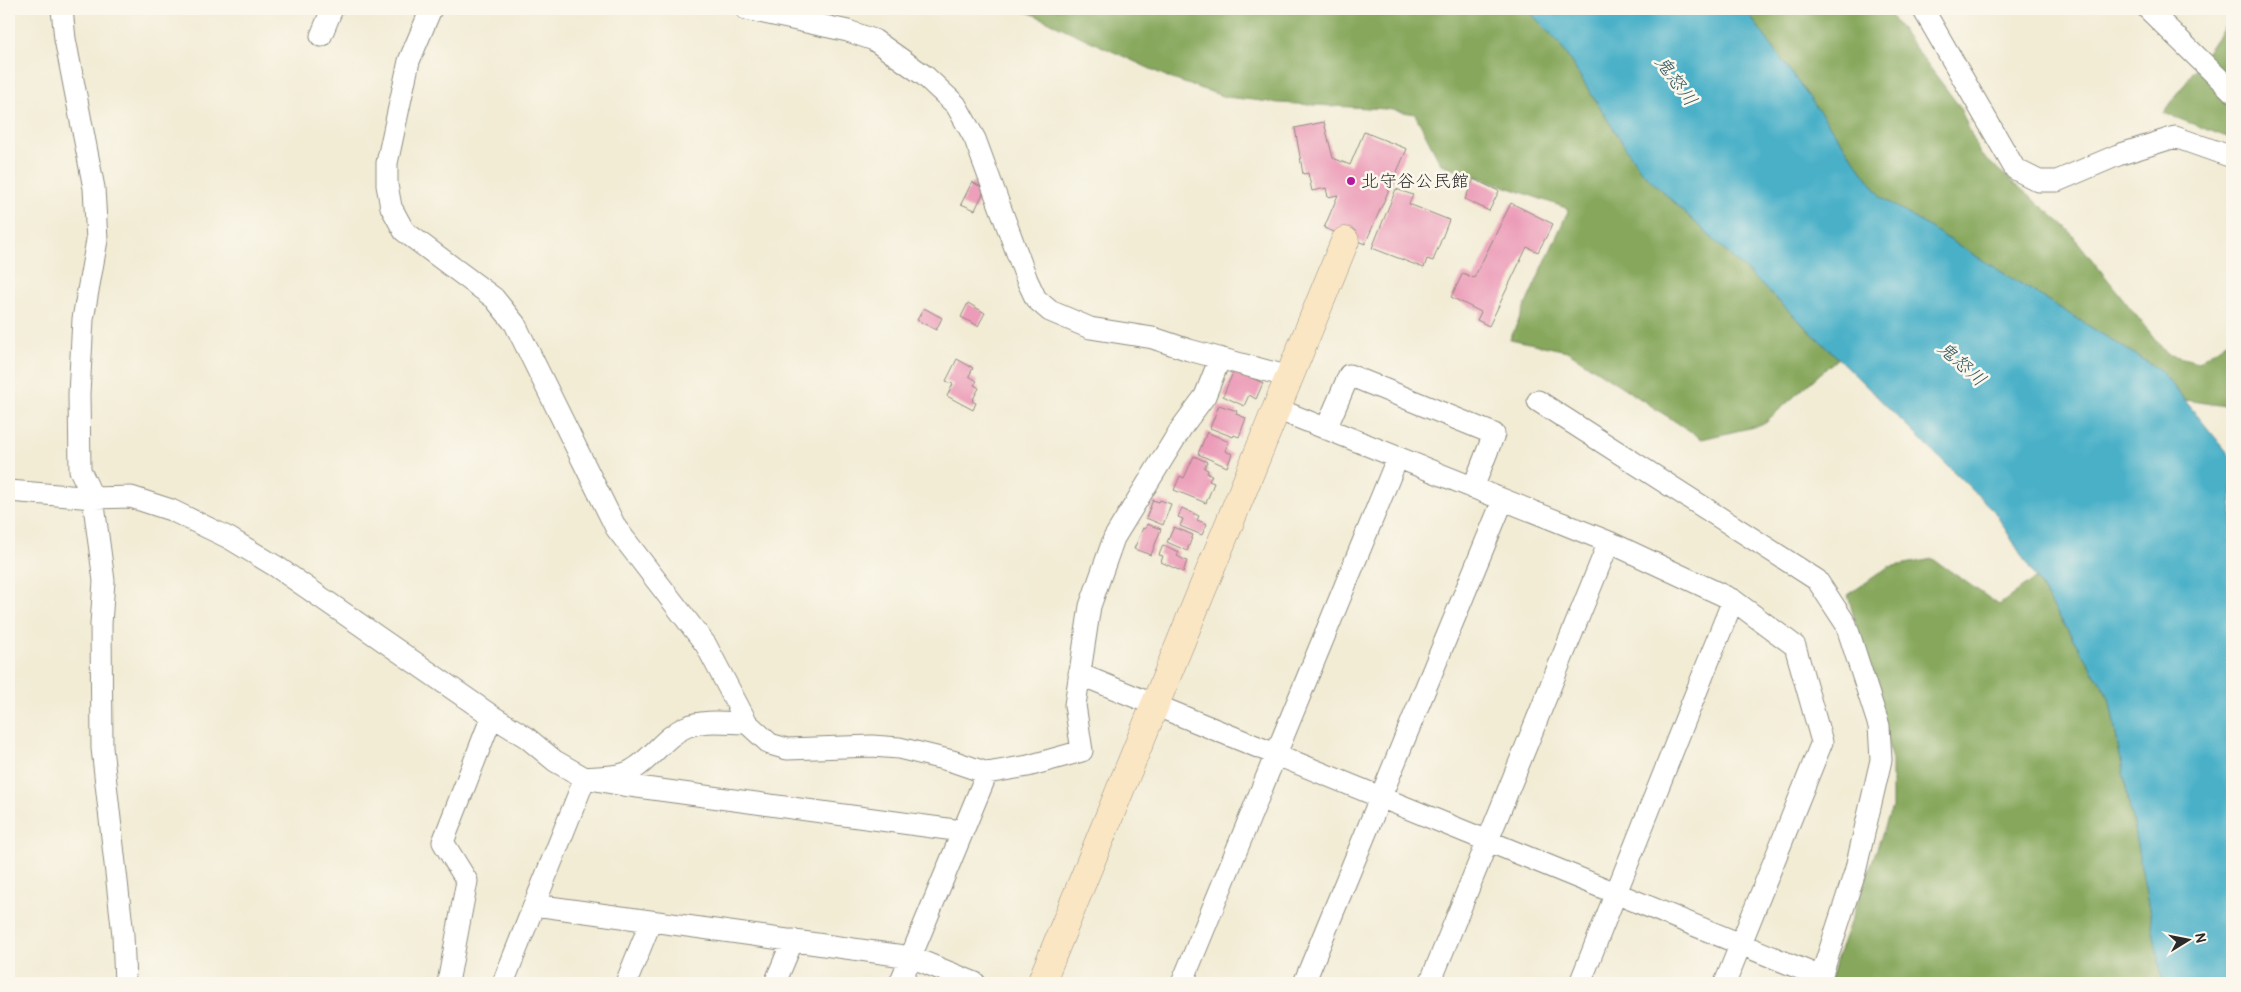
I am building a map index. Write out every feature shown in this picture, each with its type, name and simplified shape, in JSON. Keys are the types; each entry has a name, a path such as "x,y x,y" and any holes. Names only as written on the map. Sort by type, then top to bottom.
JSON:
{"street":[{"path":"62,9 65,39 94,188 97,240 83,319 79,394 80,470 93,498 104,581 101,624 102,748 123,935 125,983"},
{"path":"321,36 332,9"},
{"path":"430,9 409,61 387,163 387,185 391,207 404,232 494,298 514,324 616,528 706,645 748,723 770,744 787,750 872,746 899,748 952,760 987,773 1028,766 1082,751 1075,705 1090,606 1114,538 1182,427 1205,396 1220,358"},
{"path":"746,9 848,31 874,40 925,76 956,105 975,139 1027,280 1036,299 1050,311 1090,328 1153,338 1189,350 1290,377"},
{"path":"1923,9 2015,169 2039,181 2057,181 2118,155 2175,137 2232,157"},
{"path":"2148,9 2232,91"},
{"path":"1041,983 1345,241"},
{"path":"1326,429 1350,375 1494,434 1473,488"},
{"path":"1080,674 1740,944 1820,980 1855,872 1881,760 1879,726 1846,624 1817,580 1538,401"},
{"path":"1277,409 1397,459 1609,542 1734,600 1795,646 1822,742 1725,983"},
{"path":"1182,983 1397,459"},
{"path":"9,491 93,498 131,497 171,510 229,538 277,567 492,716 526,737 555,761 585,778 962,831"},
{"path":"1304,983 1503,500"},
{"path":"1430,983 1609,542"},
{"path":"1580,983 1734,600"},
{"path":"448,983 467,882 444,842 492,716"},
{"path":"585,778 622,774 634,770 668,739 685,727 700,723 748,723"},
{"path":"900,983 987,773"},
{"path":"503,983 585,778"},
{"path":"535,905 910,957 975,983"},
{"path":"626,983 651,921"},
{"path":"775,983 793,940"}],"green space":[{"path":"1014,9 1527,9 1558,42 1640,170 1838,358 1762,425 1702,439 1567,351 1510,339 1569,209 1441,164 1415,114 1386,109 1279,103 1226,97 1172,79 1030,13"},
{"path":"1745,9 1886,9 1959,106 1980,154 2066,227 2167,354 2198,362 2232,338 2232,403 2226,406 2185,400 2160,370 1882,198"},
{"path":"2232,19 2232,139 2164,113"},
{"path":"1933,559 1999,605 2035,578 2109,697 2163,983 1828,983 1892,807 1892,760 1848,595 1888,567"}],"water":[{"name":"鬼怒川","path":"1527,9 1745,9 1882,198 2160,370 2232,458 2232,983 2163,983 2109,697 1994,511 1810,331 1640,170 1558,42"}],"building":[{"name":"北守谷公民館","path":"1324,122 1333,158 1350,165 1364,132 1407,149 1365,244 1324,228 1338,195 1328,197 1326,188 1312,191 1308,173 1303,174 1295,128"},
{"path":"1474,179 1499,191 1489,211 1465,199"},
{"path":"972,182 985,189 975,210 961,204"},
{"path":"1396,189 1413,195 1409,204 1449,220 1433,261 1427,259 1424,268 1372,248"},
{"path":"1511,203 1553,224 1538,252 1527,247 1489,326 1477,320 1481,312 1451,297 1463,273 1474,278"},
{"path":"968,303 985,313 978,326 961,317"},
{"path":"924,308 942,318 936,330 917,320"},
{"path":"957,359 973,368 969,376 977,381 974,385 979,388 972,401 976,403 973,410 947,396 953,384 946,381"},
{"path":"1234,370 1263,383 1256,399 1249,395 1244,406 1223,396"},
{"path":"1219,405 1237,411 1236,414 1246,418 1239,437 1234,435 1233,437 1210,428"},
{"path":"1207,432 1229,442 1225,451 1232,454 1227,467 1198,454"},
{"path":"1194,456 1207,462 1204,468 1208,470 1207,473 1212,475 1209,481 1214,483 1206,503 1174,490 1180,476 1184,478"},
{"path":"1153,500 1159,502 1160,500 1171,504 1163,525 1146,518"},
{"path":"1182,508 1199,516 1197,520 1207,524 1202,535 1180,526 1183,519 1178,517"},
{"path":"1147,524 1161,529 1151,555 1134,549 1143,528 1145,529"},
{"path":"1174,527 1193,535 1187,551 1167,542"},
{"path":"1163,545 1179,552 1177,556 1187,561 1183,572 1161,562 1163,556 1159,555"}],"place":[{"name":"北守谷公民館","path":"1351,181"}]}
